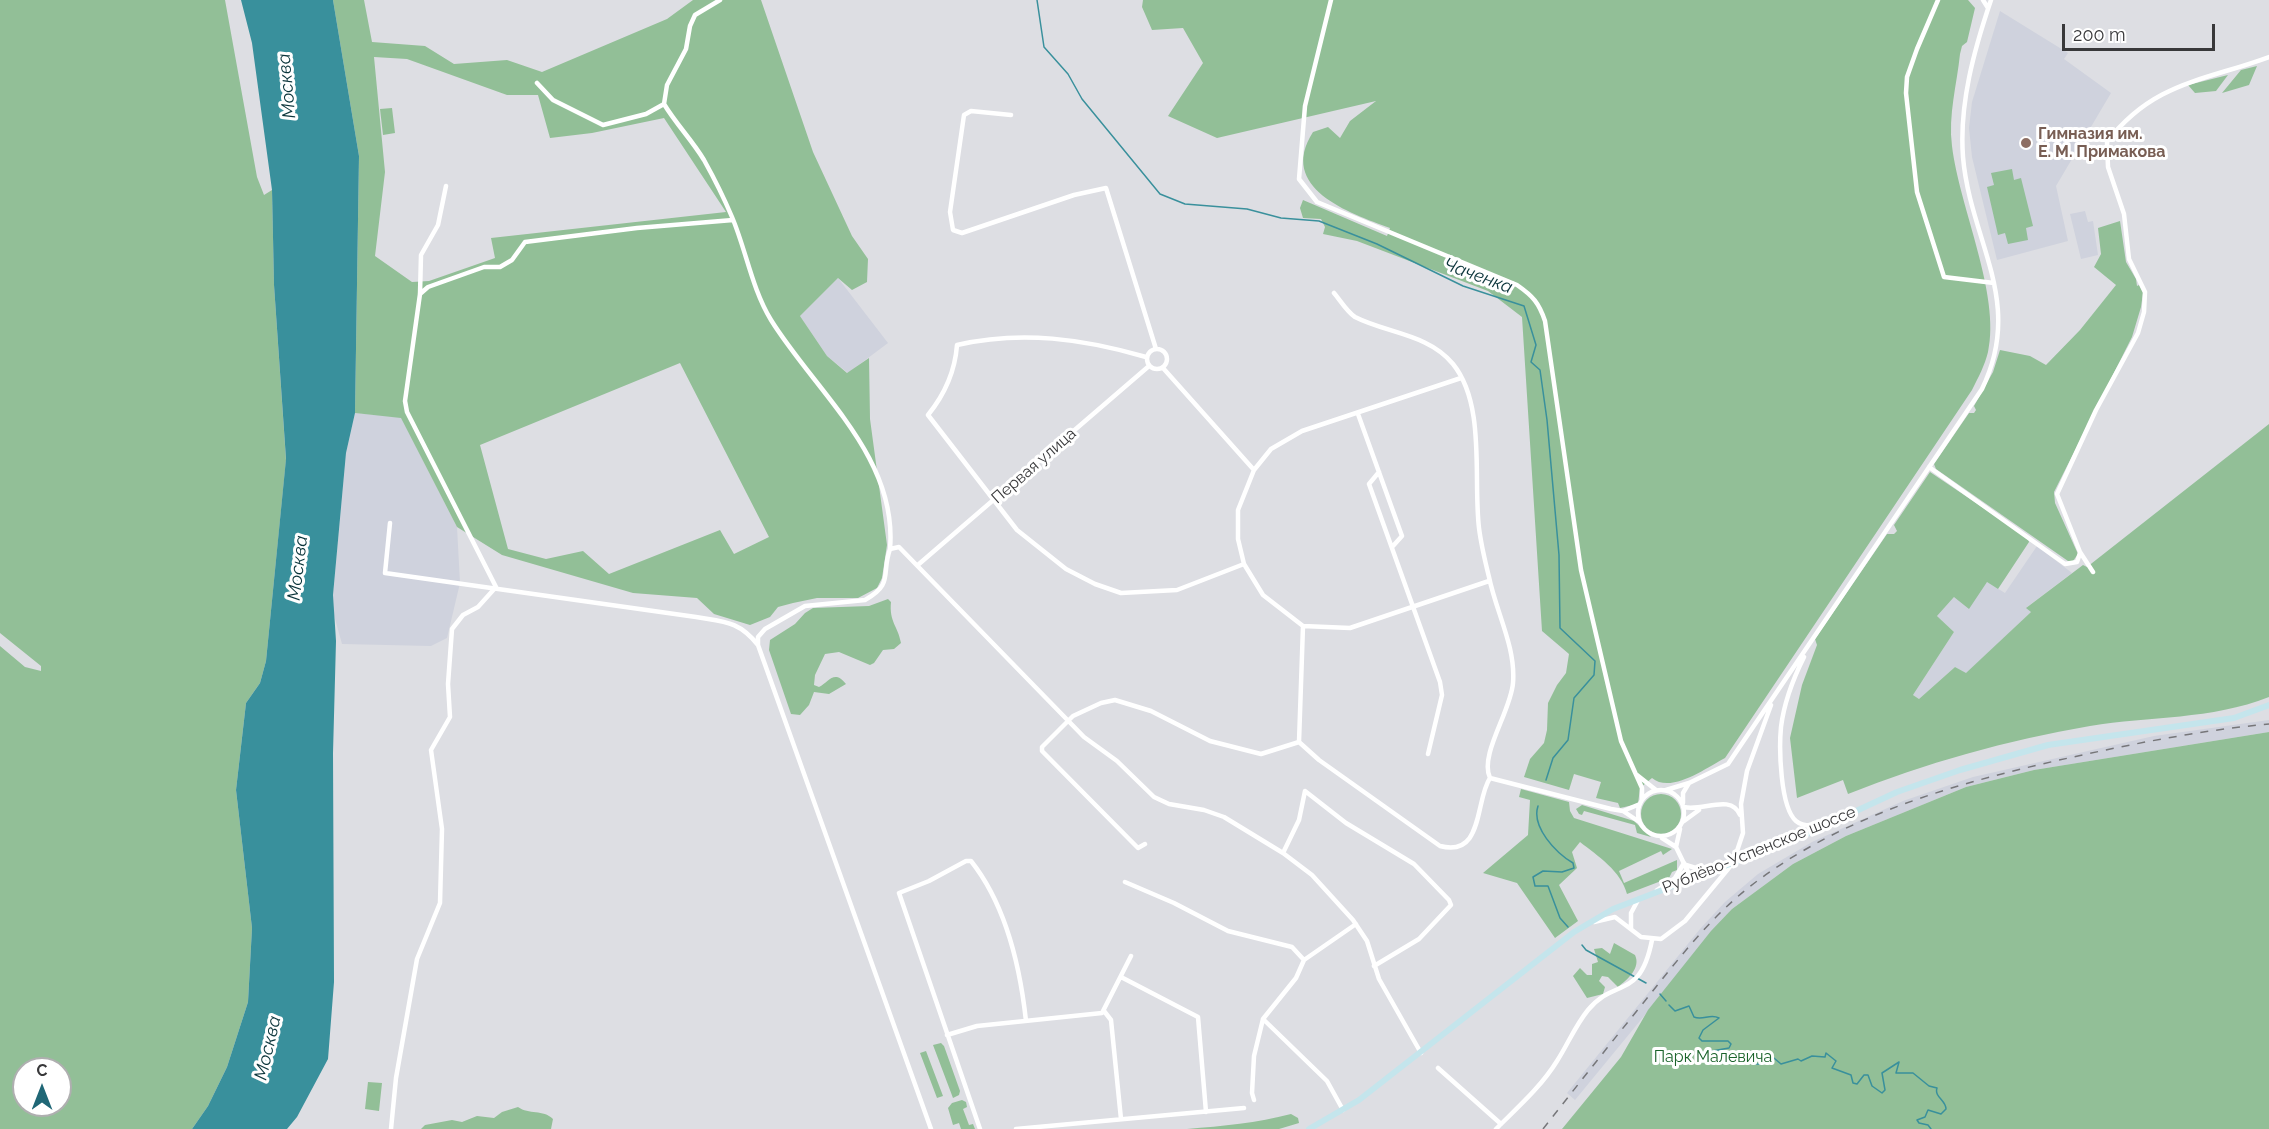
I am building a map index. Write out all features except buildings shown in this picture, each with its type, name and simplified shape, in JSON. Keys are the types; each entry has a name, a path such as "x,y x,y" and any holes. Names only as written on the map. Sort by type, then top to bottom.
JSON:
{"main road":[{"name":"Рублёво-Успенское шоссе","path":"1309,1129 1343,1110 1421,1053 1583,926 1640,897 1834,822 1897,792 2032,748 2234,718 2269,705"}],"street":[{"path":"720,0 695,15 690,26 686,49 667,85 664,104 703,159 733,220 760,299 771,320 838,409 879,476 888,513 890,549 887,578 884,585 865,600 805,606 765,629 758,637 758,645"},
{"path":"1331,0 1305,106 1299,179 1317,202 1517,285 1534,296 1540,305 1545,321 1581,570 1621,741 1642,788 1640,822"},
{"path":"1938,0 1907,77 1907,115 1917,192 1944,277 1994,283"},
{"path":"1983,0 1988,8"},
{"path":"1623,811 1641,802 1656,790 1666,790 1689,783 1728,764 1990,374 1998,334 1994,283 1966,176 1962,139 1971,69 1991,0"},
{"path":"2093,572 2080,552 2057,494 2096,410 2138,333 2144,312 2145,292 2129,259 2124,214 2108,167 2107,142 2156,96 2180,84 2269,57"},
{"path":"537,83 553,100 603,125 646,114 664,104"},
{"path":"1011,115 970,111 964,115 950,212 953,230 962,233 1074,195 1106,188 1156,349"},
{"path":"446,186 438,225 421,255 420,294 405,401 406,412 496,587"},
{"path":"420,294 428,287 484,267 500,267 512,260 525,242 637,228 733,220"},
{"path":"1334,293 1353,316 1422,341 1453,363 1467,389 1474,427 1479,528 1489,581 1511,654 1513,683 1506,715 1490,750 1486,769 1490,778"},
{"path":"1146,357 1102,344 1043,336 957,345 956,361 948,383 928,414 993,502 1017,530 1049,557 1095,584 1121,593 1176,590 1244,564"},
{"path":"1146,357 1156,349"},
{"path":"1156,349 1163,351 1167,357 1163,368"},
{"path":"1146,357 1149,366 1156,369 1163,368"},
{"name":"Первая улица","path":"918,564 1149,366"},
{"path":"1163,368 1254,470"},
{"path":"1461,378 1302,431 1271,449 1254,470 1238,510 1238,538 1244,564 1263,595 1303,626 1350,628 1489,581"},
{"path":"1358,414 1402,536 1393,546"},
{"path":"1929,467 2066,564 2077,562 2080,552"},
{"path":"1379,472 1369,484 1440,682 1442,695 1428,754"},
{"path":"390,523 385,573 496,587 549,598 737,624 746,630 758,645 931,1129"},
{"path":"890,549 899,547 918,564 1088,741 1117,760 1154,797 1169,804 1218,814 1283,853 1312,875 1356,924 1370,946 1379,979 1421,1053"},
{"path":"391,1129 397,1068 417,958 440,903 442,829 431,750 450,717 448,684 452,629 463,615 478,607 496,587"},
{"path":"1303,626 1299,742 1319,760 1440,846 1450,849 1462,845 1473,833 1484,787 1490,778"},
{"path":"1810,643 1794,678 1781,727 1783,784 1788,808 1797,822 1806,826 1834,822"},
{"path":"1583,926 1616,917 1641,937 1652,940 1671,934 1685,921 1733,863 1743,833 1741,804 1747,771 1775,696"},
{"path":"1145,844 1138,848 1042,751 1042,747 1067,720 1101,703 1115,700 1151,711 1210,741 1261,754 1299,742"},
{"path":"1635,773 1656,790"},
{"path":"1490,778 1592,806 1623,811 1640,822 1648,833 1668,840 1676,847 1690,878"},
{"path":"1676,847 1682,824 1683,793 1689,783"},
{"path":"1666,790 1674,794 1683,806 1701,809 1726,803 1736,808 1742,818"},
{"path":"1283,853 1299,820 1305,791 1346,823 1414,864 1449,900 1451,905 1419,939 1374,966"},
{"path":"1657,836 1670,835 1701,809"},
{"path":"980,1129 899,893 969,861 974,864 996,903 1021,975 1026,1021"},
{"path":"1684,863 1699,869 1728,864"},
{"path":"1655,892 1675,878 1684,863"},
{"path":"1125,882 1174,903 1227,932 1292,947 1304,960"},
{"path":"1631,929 1631,913 1640,897"},
{"path":"1254,1100 1252,1093 1254,1056 1263,1019 1296,978 1304,960 1356,924"},
{"path":"1496,1129 1539,1086 1587,1011 1599,1001 1630,985 1641,972 1647,962 1652,940"},
{"path":"947,1035 977,1026 1098,1014 1104,1011 1131,956"},
{"path":"1121,977 1198,1017 1206,1112"},
{"path":"1104,1011 1111,1020 1121,1119"},
{"path":"1263,1019 1327,1081 1343,1110"},
{"path":"1438,1068 1501,1124"},
{"path":"1016,1129 1245,1108"}],"shaded area":[{"name":"Гимназия им. Е. М. Примакова","path":"2000,11 2068,53 2064,59 2111,93 2056,186 2068,241 1997,260 1972,157 1969,128 1972,102"},
{"path":"2085,211 2088,222 2093,221 2098,255 2081,259 2070,214"},
{"path":"838,278 888,343 848,373 827,356 800,316"},
{"path":"355,413 401,417 457,527 460,583 447,638 431,646 342,644 334,615 333,595 346,453"},
{"path":"2037,546 2072,573 2027,607 2032,611 1966,674 1955,667 1919,699 1913,695 1954,632 1937,616 1954,597 1987,582 2005,593"},
{"path":"2269,720 2269,732 2034,770 1966,787 1846,836 1793,864 1732,909 1575,1100 1567,1093 1700,929 1725,902 1758,874 1812,842 1903,801 1973,777 2154,736"}],"green space":[{"path":"0,0 225,0 257,177 264,195 272,190 274,285 286,460 266,661 260,683 246,703 236,790 252,928 248,1002 227,1067 208,1106 192,1129 0,1129 0,646 25,667 41,671 41,666 0,633"},
{"path":"333,0 364,0 372,42 425,46 454,64 507,60 542,72 667,19 693,0 761,0 813,152 852,236 868,259 867,282 852,290 838,278 800,316 827,356 847,373 869,358 870,419 887,545 882,578 877,588 858,598 817,598 778,607 770,617 750,625 714,614 697,598 633,593 502,555 457,527 401,418 355,413 359,156","holes":["374,57 407,59 507,95 538,95 550,138 592,133 664,118 726,212 491,238 495,258 429,281 412,282 375,256 385,172","680,363 769,537 734,554 720,530 609,574 583,551 546,559 508,549 480,445"]},
{"path":"1143,0 1968,0 1975,8 1967,42 1962,46 1960,54 1951,134 1956,170 1978,250 1989,304 1990,329 1985,362 1972,390 1725,758 1699,773 1678,781 1660,782 1652,778 1640,788 1638,804 1620,808 1618,803 1596,798 1601,782 1574,774 1569,790 1524,777 1530,759 1544,743 1548,703 1566,673 1569,654 1542,631 1522,317 1488,291 1357,241 1323,234 1325,227 1321,219 1303,218 1300,208 1303,200 1387,236 1390,228 1356,215 1323,195 1311,183 1304,169 1304,152 1313,132 1328,127 1340,138 1350,121 1376,101 1217,138 1168,116 1203,63 1183,28 1152,30 1142,7"},
{"path":"2257,66 2249,85 2222,93 2241,70"},
{"path":"2228,75 2216,91 2195,93 2188,85"},
{"path":"392,108 395,133 383,135 380,109"},
{"path":"2012,169 2014,180 2021,178 2033,226 2026,228 2028,240 2008,244 2005,233 1998,235 1987,187 1994,185 1991,173"},
{"path":"2120,221 2126,262 2136,279 2137,286 2139,285 2143,293 2141,307 2132,337 2054,492 2055,503 2078,554 2073,561 2068,561 1936,469 1934,464 1969,413 1974,413 1976,410 1974,406 1993,372 2000,350 2030,356 2046,365 2080,330 2116,285 2094,267 2101,254 2098,228"},
{"path":"2269,424 2269,697 2203,714 2090,726 2028,738 1907,772 1848,794 1843,780 1797,798 1790,738 1802,685 1817,645 1815,639 1887,534 1894,534 1897,531 1894,525 1930,472 2028,538 2029,542 1998,589 1987,582 1969,609 1954,597 1937,616 1954,632 1913,695 1919,699 1955,667 1966,673 2031,612 2026,608 2083,565 2087,567"},
{"path":"888,599 891,602 892,619 901,643 894,649 883,650 870,665 839,652 825,654 815,675 814,685 819,687 835,677 846,684 829,694 814,692 809,705 800,715 791,714 769,650 770,640 795,624 813,608 869,606"},
{"name":"Парк Малевича","path":"2269,732 2269,1129 1562,1129 1621,1057 1648,1010 1711,931 1732,909 1793,864 1846,836 1966,787 2034,770"},
{"path":"1521,789 1569,802 1574,818 1672,849 1663,855 1661,851 1619,871 1624,883 1677,860 1677,870 1672,872 1669,878 1627,894 1614,871 1580,842 1572,852 1577,868 1559,885 1578,921 1555,938 1517,883 1483,873 1528,835 1530,800 1519,797"},
{"path":"1661,794 1675,800 1681,814 1675,828 1661,834 1647,828 1641,814 1647,800"},
{"path":"1582,805 1634,821 1651,837 1637,833 1635,825 1584,811 1582,815 1579,814 1576,809"},
{"path":"1614,943 1635,955 1635,969 1618,987 1608,977 1602,976 1599,981 1605,987 1603,994 1587,998 1573,976 1580,968 1587,975 1592,975 1592,964 1598,962 1594,949 1602,948 1610,954"},
{"path":"941,1043 960,1091 959,1095 953,1098 933,1045"},
{"path":"926,1051 943,1096 937,1098 920,1053"},
{"path":"368,1082 382,1083 379,1111 365,1109"},
{"path":"962,1100 966,1102 967,1107 963,1109 969,1125 973,1124 975,1129 961,1129 959,1123 953,1125 948,1108 952,1103"},
{"path":"518,1107 549,1116 553,1119 551,1129 421,1129 425,1125 452,1120 462,1122 477,1116 494,1118 502,1112"},
{"path":"1291,1114 1298,1118 1299,1123 1279,1129 1187,1129 1253,1122"}],"water":[{"name":"Москва","path":"241,0 333,0 359,156 355,413 346,453 333,595 336,641 333,753 334,982 328,1059 297,1117 287,1129 192,1129 208,1106 227,1067 248,1002 252,928 236,790 246,703 260,683 266,661 286,459 274,285 272,190 252,43"}],"waterway":[{"name":"Чаченка","path":"1037,0 1044,47 1068,74 1082,99 1160,194 1185,204 1247,209 1281,218 1319,221 1377,244 1463,286 1524,306 1536,345 1531,362 1540,370 1547,420 1559,555 1560,628 1595,661 1594,675 1574,698 1568,740 1553,758 1546,780"},
{"name":"Чаченка","path":"1538,806 1538,822 1546,839 1559,853 1573,863 1574,868 1562,872 1543,871 1533,877 1535,886 1548,886 1560,918 1568,927"},
{"name":"Чаченка","path":"1582,945 1586,950 1646,983"},
{"name":"Чаченка","path":"1660,994 1666,1001"},
{"name":"Чаченка","path":"1669,1005 1675,1011 1689,1006 1694,1017 1697,1018 1713,1016 1719,1018 1703,1030 1699,1038 1702,1041 1728,1041 1731,1044 1729,1048 1712,1051 1711,1060 1715,1061 1748,1058 1754,1064 1762,1064 1765,1061 1764,1053 1768,1053 1781,1064 1798,1059 1801,1061 1812,1056 1825,1057 1826,1053 1836,1061 1832,1068 1851,1075 1853,1083 1857,1084 1864,1075 1868,1075 1872,1086 1882,1093 1885,1090 1882,1073 1899,1062 1896,1073 1913,1073 1929,1086 1937,1088 1937,1094 1946,1109 1941,1114 1928,1110 1925,1117 1917,1120 1931,1129"}],"railway":[{"path":"1543,1129 1680,957 1719,914 1733,900 1784,862 1822,840 1903,804 1987,778 2146,742 2269,724"}],"place":[{"name":"Гимназия им. Е. М. Примакова","path":"2026,143"}]}
